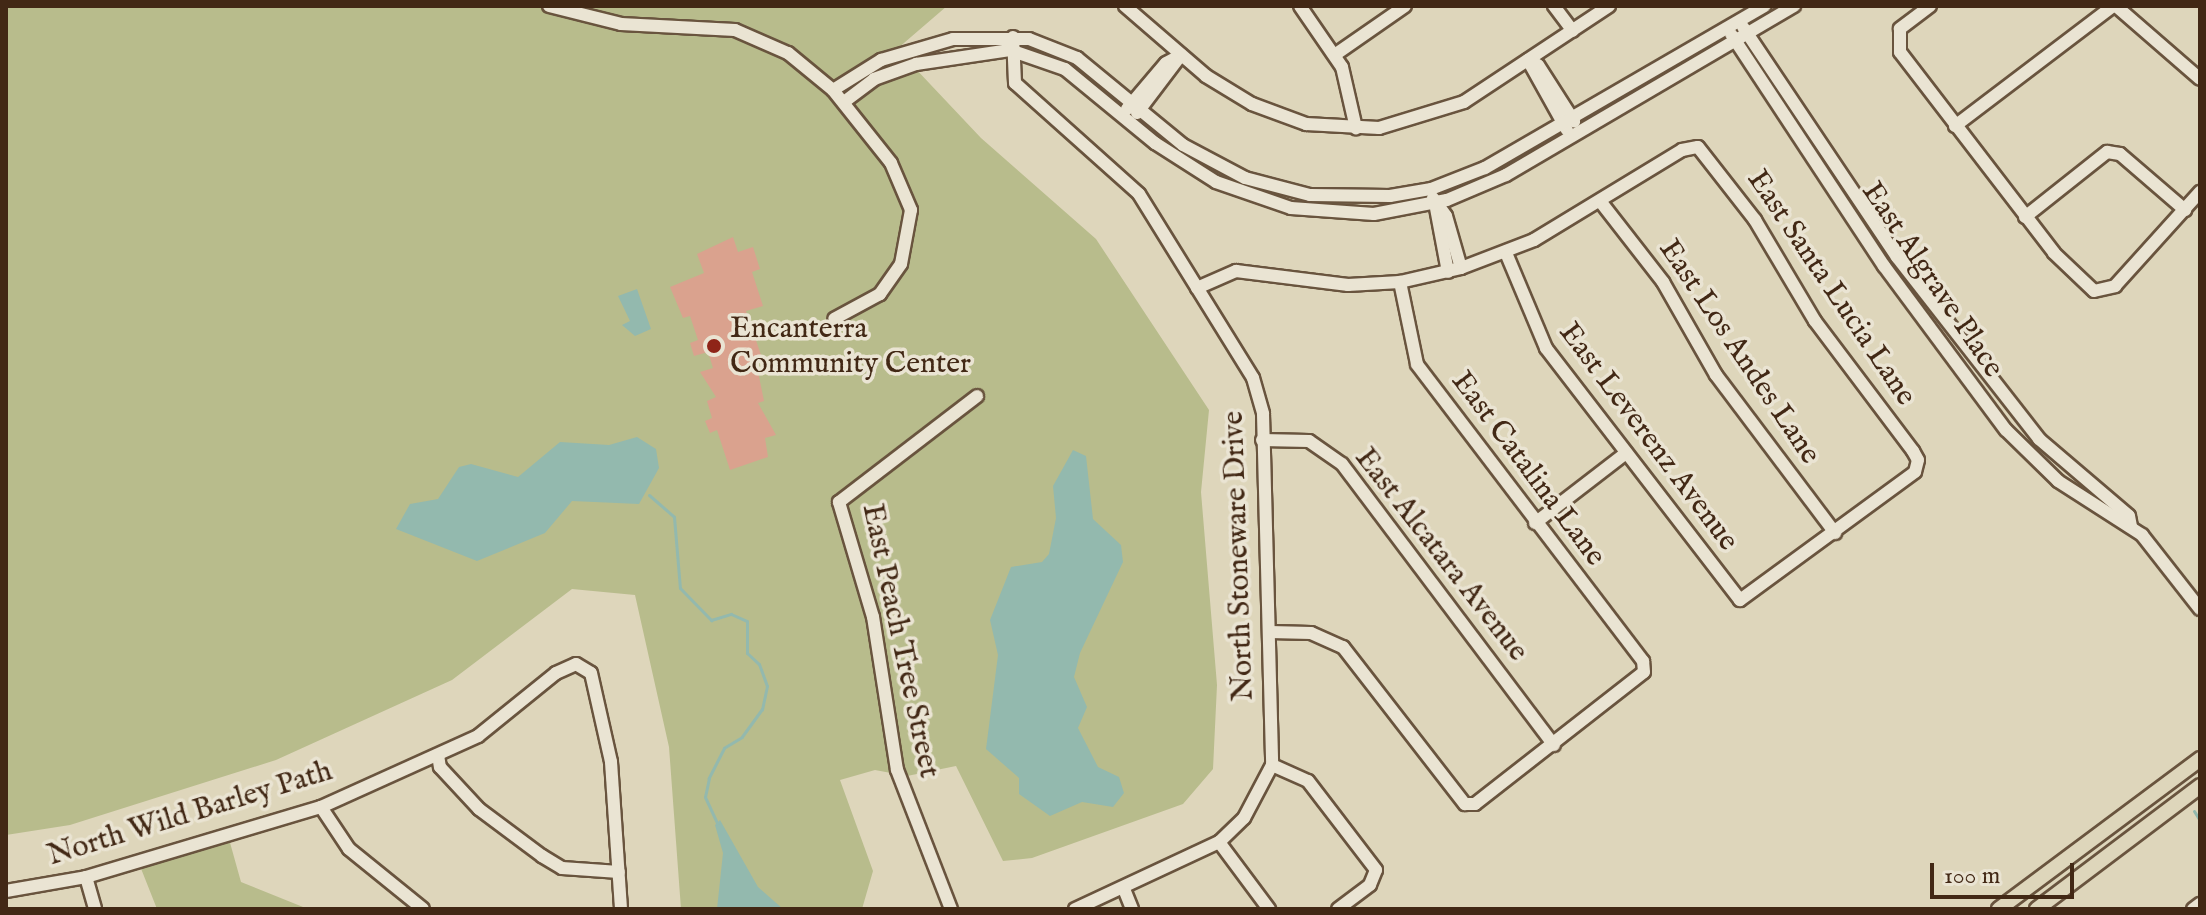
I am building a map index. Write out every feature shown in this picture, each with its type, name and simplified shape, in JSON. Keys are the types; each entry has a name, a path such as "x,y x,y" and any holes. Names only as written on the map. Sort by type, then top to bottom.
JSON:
{"main road":[{"path":"1999,909 2200,759"},
{"path":"2037,909 2200,786"}],"street":[{"path":"549,6 578,10 621,24 735,30 788,53 844,102 891,163 911,210 901,264 869,303 834,319"},
{"path":"1125,6 1181,55 1233,94 1280,117 1356,128 1438,114 1528,60 1609,6"},
{"path":"1300,6 1336,54 1354,100 1356,128"},
{"path":"1336,54 1405,6"},
{"path":"1554,6 1573,31"},
{"path":"833,90 867,66 972,35 1077,58 1202,157 1286,191 1362,198 1431,189 1485,168 1764,6"},
{"path":"844,102 874,79 916,64 1012,44 1065,69 1126,118 1216,182 1291,208 1374,214 1435,203 1506,175 1794,6"},
{"path":"1930,6 1896,39 1955,126 2025,217 2076,275 2105,293 2200,192"},
{"path":"1955,126 2115,6 2200,79"},
{"name":"East Algrave Place","path":"1739,20 1741,37 1958,368 2036,462 2117,523 2131,526"},
{"name":"East Algrave Place","path":"1727,28 1741,37 1897,257 2052,454 2129,516 2131,526 2200,609"},
{"name":"North Stoneware Drive","path":"1012,44 1010,71 1024,95 1139,194 1253,378 1262,440 1272,765 1244,818 1219,842 1124,889 1075,909"},
{"path":"1126,118 1181,55"},
{"path":"1528,60 1538,65 1575,133"},
{"name":"East Santa Lucia Lane","path":"1600,201 1682,150 1698,147 1918,460 1915,472 1835,533"},
{"path":"2025,217 2107,152 2120,154 2185,210"},
{"path":"1431,189 1435,203 1446,216 1455,270"},
{"path":"1197,288 1236,271 1348,285 1400,282 1455,270 1506,253 1600,201"},
{"name":"East Los Andes Lane","path":"1600,201 1657,274 1716,375 1835,533"},
{"name":"East Leverenz Avenue","path":"1506,253 1539,336 1740,600 1835,533"},
{"name":"East Catalina Lane","path":"1400,282 1417,364 1643,661 1644,672 1554,745"},
{"path":"1958,368 1975,354"},
{"name":"East Peach Tree Street","path":"951,909 897,770 873,617 839,502 977,396"},
{"name":"East Alcatara Avenue","path":"1262,440 1309,441 1342,464 1554,745"},
{"path":"1535,523 1626,453"},
{"path":"1270,632 1311,633 1343,647 1465,804 1475,804 1554,745"},
{"name":"North Wild Barley Path","path":"6,891 86,877 321,807 438,755 507,716 556,673 584,666 611,762 621,909"},
{"path":"438,755 440,767 479,809 542,856 562,868 619,872"},
{"path":"1272,765 1308,781 1376,870 1370,885 1338,909"},
{"path":"321,807 349,849 423,909"},
{"path":"1219,842 1269,909"},
{"path":"86,877 95,909"},
{"path":"1124,889 1132,909"},
{"path":"2193,909 2200,904"}],"green space":[{"path":"6,6 947,6 897,49 981,138 1096,239 1209,410 1201,492 1217,685 1213,769 1183,804 1032,858 1003,861 956,766 907,776 875,770 840,780 873,871 862,909 681,909 669,747 635,595 572,589 452,680 276,760 70,825 6,835"},
{"path":"229,839 241,882 308,909 157,909 140,866"}],"water":[{"path":"637,289 651,329 635,336 622,325 630,321 618,296"},
{"path":"637,437 656,449 659,468 639,504 572,501 545,533 477,561 396,529 410,504 438,499 459,467 471,464 518,477 560,442 609,445"},
{"path":"1073,450 1086,456 1093,519 1121,545 1123,562 1080,653 1074,677 1087,707 1078,728 1098,767 1119,777 1124,793 1113,807 1082,802 1050,816 1019,794 1019,778 986,749 998,655 990,620 1011,567 1042,562 1049,554 1056,518 1053,486"},
{"path":"720,820 758,887 783,909 717,909 723,853 715,825"}],"building":[{"name":"Encanterra Community Center","path":"733,237 738,252 753,247 760,269 752,272 763,306 746,311 761,355 755,357 764,401 758,403 776,435 765,438 768,457 730,470 717,430 710,433 705,421 712,418 707,401 716,397 700,372 713,368 708,352 694,356 690,343 698,340 690,316 683,318 670,287 704,273 697,254"}],"waterway":[{"path":"649,495 674,517 680,588 711,620 731,614 747,621 747,653 759,664 767,686 762,709 742,737 724,748 709,778 705,797 717,823"},
{"path":"2194,811 2199,819"}],"place":[{"name":"Encanterra Community Center","path":"714,346"}]}
